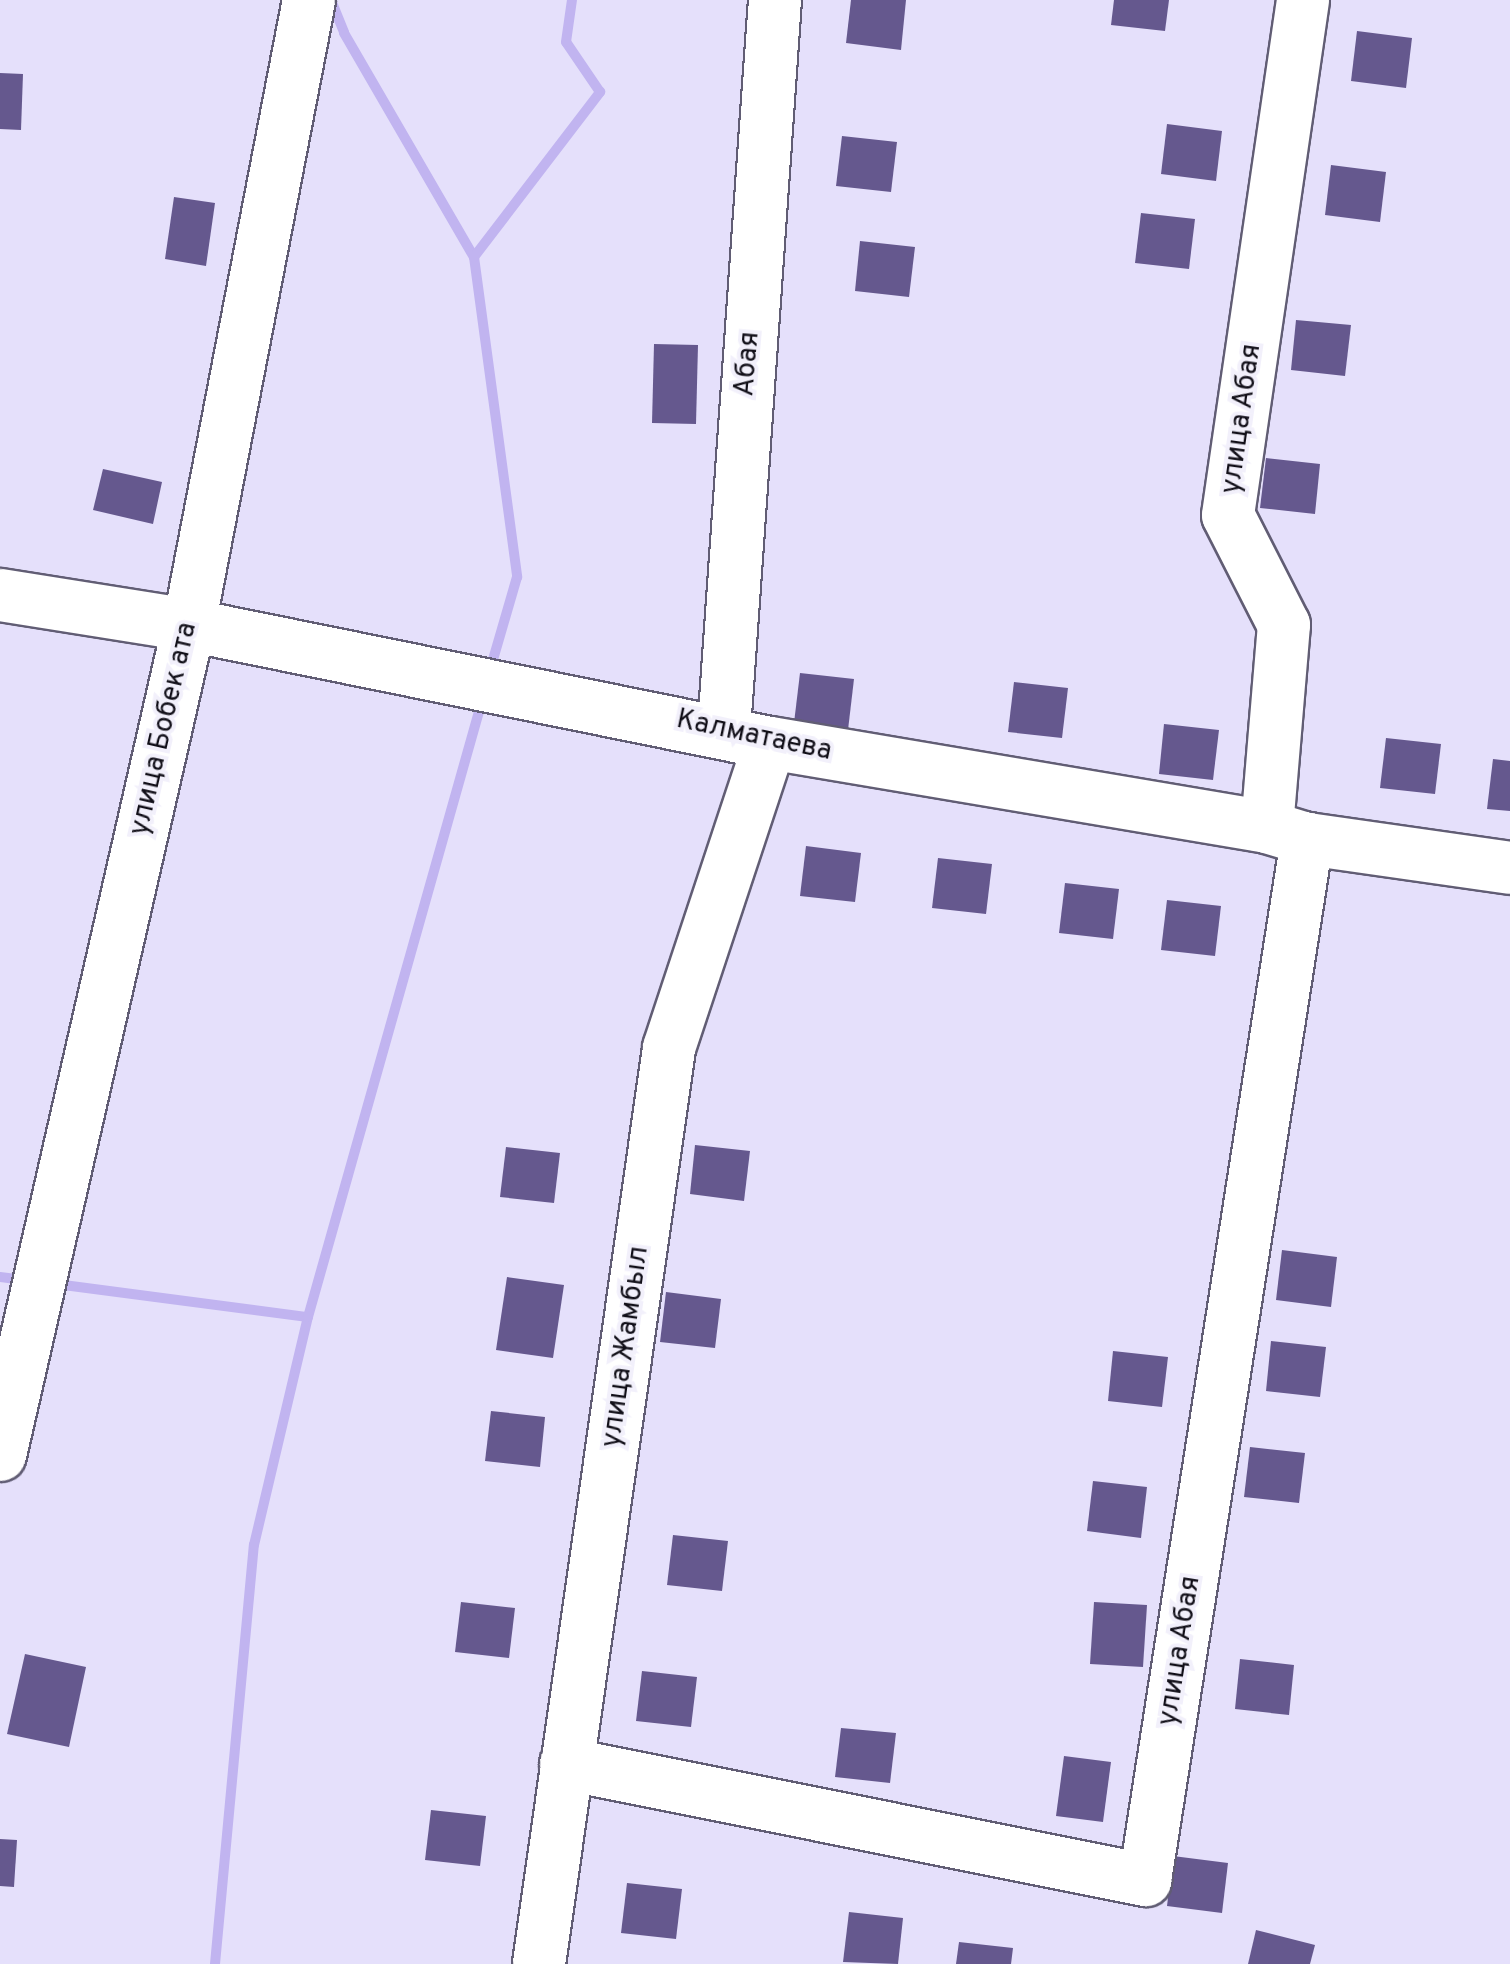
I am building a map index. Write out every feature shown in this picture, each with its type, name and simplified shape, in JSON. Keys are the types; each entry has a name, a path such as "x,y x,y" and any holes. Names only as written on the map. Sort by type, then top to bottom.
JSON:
{"street":[{"name":"улица Бобек ата","path":"0,1455 188,625 308,0"},
{"name":"Абая","path":"747,736 775,0"},
{"name":"улица Абая","path":"566,1764 1145,1880 1287,833 1284,625 1228,515 1303,0"},
{"name":"Калматаева","path":"0,595 188,625 747,736 1287,833 1510,868"},
{"name":"улица Жамбыл","path":"539,1964 668,1048 747,736"}],"building":[{"path":"851,0 906,0 901,50 846,43"},
{"path":"1114,0 1169,0 1165,31 1111,25"},
{"path":"1357,31 1412,38 1406,88 1351,81"},
{"path":"0,73 23,74 21,130 0,129"},
{"path":"1167,124 1222,131 1216,181 1161,174"},
{"path":"842,136 897,142 891,192 836,186"},
{"path":"1331,165 1386,172 1380,222 1325,215"},
{"path":"174,197 215,203 206,266 165,259"},
{"path":"1141,213 1195,219 1189,269 1135,263"},
{"path":"860,241 915,247 909,297 855,291"},
{"path":"1296,320 1351,325 1345,376 1291,370"},
{"path":"654,344 698,345 696,424 652,423"},
{"path":"1266,458 1320,464 1315,514 1260,508"},
{"path":"103,469 162,482 153,524 93,510"},
{"path":"800,673 854,679 848,730 794,723"},
{"path":"1014,682 1068,688 1062,738 1008,732"},
{"path":"1164,724 1219,730 1213,780 1159,774"},
{"path":"1386,738 1441,744 1435,794 1380,788"},
{"path":"1493,759 1510,761 1510,811 1487,809"},
{"path":"806,846 861,853 855,902 800,896"},
{"path":"938,858 992,864 986,914 932,908"},
{"path":"1065,883 1119,889 1113,939 1059,933"},
{"path":"1167,900 1221,906 1215,956 1161,950"},
{"path":"695,1145 750,1151 744,1201 690,1194"},
{"path":"506,1147 560,1153 554,1203 500,1197"},
{"path":"1282,1250 1337,1257 1331,1307 1276,1300"},
{"path":"507,1277 564,1285 553,1358 496,1350"},
{"path":"666,1292 721,1299 715,1348 660,1342"},
{"path":"1271,1341 1326,1347 1320,1397 1266,1391"},
{"path":"1113,1351 1168,1357 1162,1407 1108,1401"},
{"path":"491,1411 545,1417 540,1467 485,1461"},
{"path":"1250,1447 1305,1453 1299,1503 1244,1497"},
{"path":"1093,1481 1147,1487 1141,1538 1087,1531"},
{"path":"673,1535 728,1541 722,1591 667,1585"},
{"path":"461,1602 515,1608 509,1658 455,1652"},
{"path":"1094,1602 1147,1605 1143,1667 1090,1664"},
{"path":"25,1654 86,1667 69,1747 7,1734"},
{"path":"1240,1659 1294,1665 1289,1715 1235,1709"},
{"path":"642,1671 697,1677 691,1727 636,1721"},
{"path":"841,1728 896,1733 890,1783 835,1777"},
{"path":"1064,1756 1111,1762 1103,1822 1056,1816"},
{"path":"431,1810 486,1816 480,1866 425,1860"},
{"path":"0,1839 17,1840 14,1887 0,1886"},
{"path":"1173,1856 1228,1863 1222,1913 1167,1906"},
{"path":"627,1883 682,1889 676,1939 621,1933"},
{"path":"849,1912 903,1918 898,1964 843,1962"},
{"path":"1256,1930 1315,1945 1310,1964 1248,1964"},
{"path":"959,1942 1013,1948 1011,1964 956,1964"}],"waterway":[{"path":"331,0 344,33 474,257 517,577 490,670"},
{"path":"474,257 600,92 566,42 572,0"},
{"path":"215,1964 254,1545 308,1317 482,701"},
{"path":"0,1277 24,1280"},
{"path":"56,1284 308,1317"}]}
